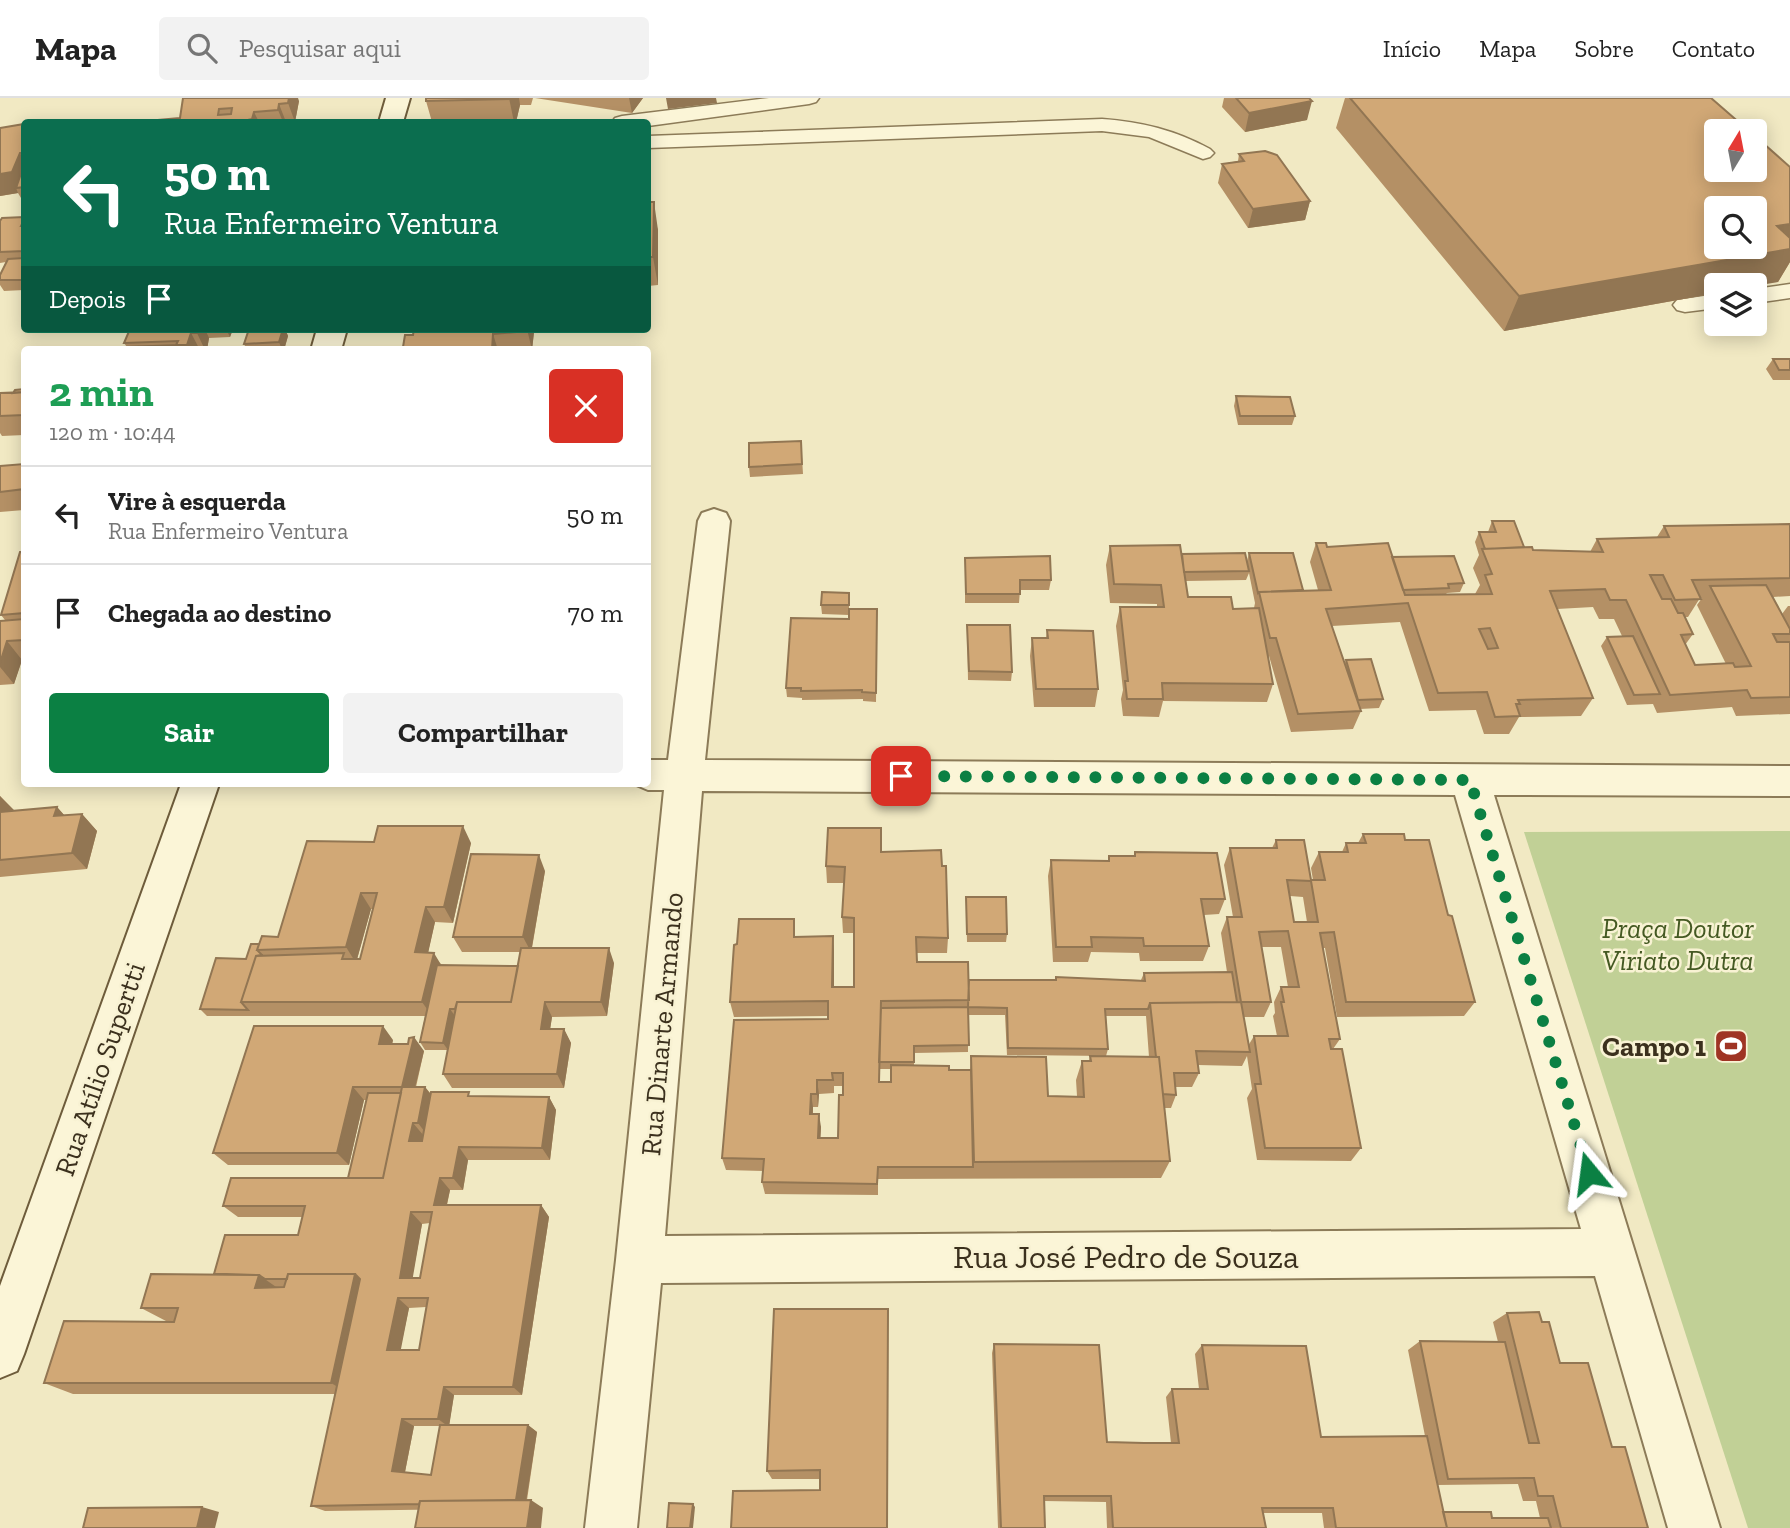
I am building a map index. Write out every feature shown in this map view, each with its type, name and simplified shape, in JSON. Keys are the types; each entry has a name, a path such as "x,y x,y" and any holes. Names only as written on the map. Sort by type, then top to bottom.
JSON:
{"street":[{"path":"392,119 398,98"},
{"name":"Rua Dinarte Armando","path":"611,1528 640,1260 666,775 691,731 714,521"},
{"path":"666,775 1790,781"},
{"path":"1470,780 1694,1528"},
{"name":"Rua Atílio Supertti","path":"0,1354 199,787"},
{"name":"Rua José Pedro de Souza","path":"640,1260 1612,1252"}],"lane":[{"path":"651,119 809,98"},
{"path":"651,142 1102,125 1144,128 1172,135 1203,153"},
{"path":"1767,294 1790,291"},
{"path":"1685,305 1704,303"}],"green space":[{"name":"Praça Doutor Viriato Dutra","path":"1790,831 1790,1528 1748,1528 1524,832"}],"building":[{"path":"183,98 289,98 288,103 279,104 278,110 254,112 252,119 169,119 180,118","holes":["232,108 231,114 218,115 219,109"]},
{"path":"426,98 509,98 509,99 426,101"},
{"path":"1236,98 1309,98 1312,101 1249,113"},
{"path":"1350,98 1711,98 1735,119 1704,119 1704,182 1768,182 1768,148 1790,167 1790,224 1777,226 1790,238 1790,249 1767,253 1767,196 1704,196 1704,259 1732,259 1519,296"},
{"path":"21,124 21,153 12,172 0,174 0,128"},
{"path":"1265,151 1277,155 1310,201 1253,209 1222,164 1244,161 1239,154"},
{"path":"21,174 21,187 16,188"},
{"path":"651,202 654,202 651,257"},
{"path":"21,217 21,251 0,252 2,218"},
{"path":"21,258 21,280 0,280 8,259"},
{"path":"128,333 191,333 187,345 176,345 178,341 124,343"},
{"path":"248,333 282,333 279,342 244,344"},
{"path":"504,333 493,334 492,346 403,346 405,335"},
{"path":"1773,359 1790,359 1790,370 1779,370"},
{"path":"21,392 21,415 0,416 0,393"},
{"path":"1236,396 1290,397 1295,416 1240,416"},
{"path":"801,441 802,464 749,467 749,443"},
{"path":"21,464 21,489 0,492 0,466"},
{"path":"1492,521 1514,521 1524,547 1485,549 1479,532 1496,532"},
{"path":"1790,524 1790,578 1692,580 1701,599 1675,600 1663,575 1650,575 1662,599 1671,599 1678,613 1683,613 1693,634 1681,635 1695,665 1733,663 1735,667 1751,666 1710,586 1766,585 1790,629 1790,634 1773,634 1777,642 1790,642 1790,697 1751,698 1747,690 1670,695 1626,600 1610,600 1605,589 1550,591 1593,698 1518,700 1520,704 1516,704 1520,716 1495,717 1487,692 1438,693 1408,603 1326,609 1361,711 1298,714 1276,638 1270,638 1259,592 1331,590 1316,543 1326,543 1327,547 1388,543 1405,595 1492,594 1485,575 1492,574 1482,549 1532,547 1533,550 1603,552 1597,539 1669,537 1664,526","holes":["1490,628 1498,648 1488,649 1479,629"]},
{"path":"1180,545 1188,597 1231,597 1233,609 1259,608 1273,684 1162,683 1163,699 1127,699 1125,681 1128,681 1120,607 1164,607 1161,585 1114,584 1110,546"},
{"path":"20,552 21,552 21,613 1,615"},
{"path":"1245,553 1249,571 1184,572 1182,554"},
{"path":"1249,553 1293,553 1303,590 1258,593"},
{"path":"1050,556 1051,580 1020,580 1020,594 966,594 965,558"},
{"path":"1454,556 1464,583 1448,584 1449,588 1403,590 1392,557"},
{"path":"822,592 849,593 849,605 821,605"},
{"path":"849,609 877,609 876,693 862,690 801,691 801,688 786,688 791,618 849,619"},
{"path":"21,619 21,640 7,641 0,663 0,621"},
{"path":"967,625 1010,625 1012,672 969,671"},
{"path":"1047,630 1093,631 1098,689 1036,689 1032,638 1048,638"},
{"path":"1633,636 1660,694 1634,695 1607,637"},
{"path":"1371,659 1383,699 1358,700 1346,660"},
{"path":"57,807 54,816 82,814 72,853 0,860 0,812"},
{"path":"378,826 463,826 444,907 426,907 415,952 434,953 422,1002 241,1002 256,956 344,953 342,959 360,959 377,893 361,893 346,947 257,950 262,936 278,937 307,841 374,842"},
{"path":"828,828 881,828 881,852 941,850 942,866 946,866 948,938 916,937 917,962 968,962 969,1000 881,1001 879,1082 891,1082 891,1065 949,1066 949,1070 971,1070 973,1167 878,1167 877,1184 762,1182 764,1159 722,1158 734,1020 828,1019 828,1001 730,1002 734,945 737,944 739,919 794,919 794,937 833,936 832,987 854,987 854,918 842,917 845,867 826,866","holes":["832,1073 843,1073 843,1095 839,1095 838,1138 818,1138 819,1114 810,1114 811,1094 817,1094 817,1080 833,1080"]},
{"path":"1363,834 1404,834 1405,840 1429,840 1448,915 1452,916 1475,1002 1346,1002 1334,932 1320,933 1340,1039 1329,1039 1331,1049 1342,1049 1361,1148 1265,1148 1255,1084 1261,1084 1254,1036 1288,1036 1281,1002 1284,1002 1281,987 1299,987 1288,931 1259,932 1271,1002 1241,1002 1227,917 1242,917 1230,848 1277,848 1276,840 1304,840 1311,880 1325,880 1319,852 1348,852 1346,843 1366,843","holes":["1287,880 1311,881 1318,922 1294,922"]},
{"path":"1135,852 1217,853 1225,899 1201,899 1209,946 1144,946 1143,938 1091,937 1092,947 1056,947 1051,860 1109,861 1109,856 1135,856"},
{"path":"471,854 539,855 523,937 453,937"},
{"path":"966,897 1006,897 1007,934 967,934"},
{"path":"251,944 259,944 257,950 262,955 256,956 241,1002 248,1010 200,1009 216,958 246,959"},
{"path":"521,948 609,948 601,1002 545,1002 541,1029 564,1029 557,1074 443,1074 457,1002 511,1002"},
{"path":"437,965 518,966 511,1002 457,1002 455,1009 450,1009 443,1043 420,1042"},
{"path":"1232,972 1237,1002 1150,1003 1148,1009 1105,1009 1108,1049 1008,1048 1007,1008 968,1007 969,980 1056,980 1056,977 1145,981 1144,973"},
{"path":"1241,1002 1250,1052 1196,1051 1199,1073 1174,1073 1176,1095 1163,1094 1150,1003"},
{"path":"968,1007 969,1045 914,1046 914,1062 879,1062 881,1008"},
{"path":"254,1026 383,1026 379,1044 408,1044 409,1038 414,1037 402,1087 353,1087 337,1153 213,1153"},
{"path":"971,1056 1046,1057 1048,1096 1084,1097 1082,1061 1091,1061 1090,1056 1159,1057 1170,1161 974,1162"},
{"path":"402,1087 425,1087 418,1123 413,1123 409,1141 422,1141 431,1092 469,1092 468,1096 549,1097 542,1148 459,1147 453,1178 440,1178 434,1205 541,1205 513,1387 444,1387 438,1419 402,1419 392,1471 431,1475 440,1425 528,1425 516,1500 311,1506 360,1279 355,1274 288,1274 287,1279 265,1279 259,1275 214,1274 225,1235 298,1235 305,1206 223,1206 231,1178 383,1178","holes":["411,1212 432,1212 420,1278 400,1278","398,1298 428,1298 419,1350 387,1350"]},
{"path":"368,1093 401,1093 383,1178 348,1178"},
{"path":"151,1274 259,1275 255,1288 284,1287 288,1274 355,1274 331,1383 44,1383 64,1321 174,1322 178,1308 141,1308"},
{"path":"774,1309 888,1309 887,1528 731,1528 733,1491 820,1490 820,1470 767,1471"},
{"path":"1539,1312 1542,1322 1549,1322 1560,1363 1588,1363 1612,1447 1625,1447 1648,1528 1561,1528 1553,1496 1538,1496 1534,1478 1448,1479 1420,1341 1505,1342 1529,1443 1539,1443 1507,1313"},
{"path":"994,1344 1099,1345 1107,1442 1144,1443 1179,1443 1172,1389 1208,1389 1202,1345 1306,1346 1321,1437 1427,1436 1447,1528 1336,1528 1333,1508 1262,1508 1266,1528 1113,1528 1111,1496 1044,1496 1045,1528 1001,1528"},
{"path":"531,1500 527,1528 415,1528 420,1501"},
{"path":"669,1503 693,1504 690,1528 667,1528"},
{"path":"202,1507 197,1528 83,1528 88,1508"},
{"path":"1443,1512 1491,1512 1492,1518 1548,1518 1551,1528 1447,1528"}],"place":[{"name":"Campo 1","path":"1731,1046"}],"route":[{"path":"901,776 1470,780 1589,1173"}]}
